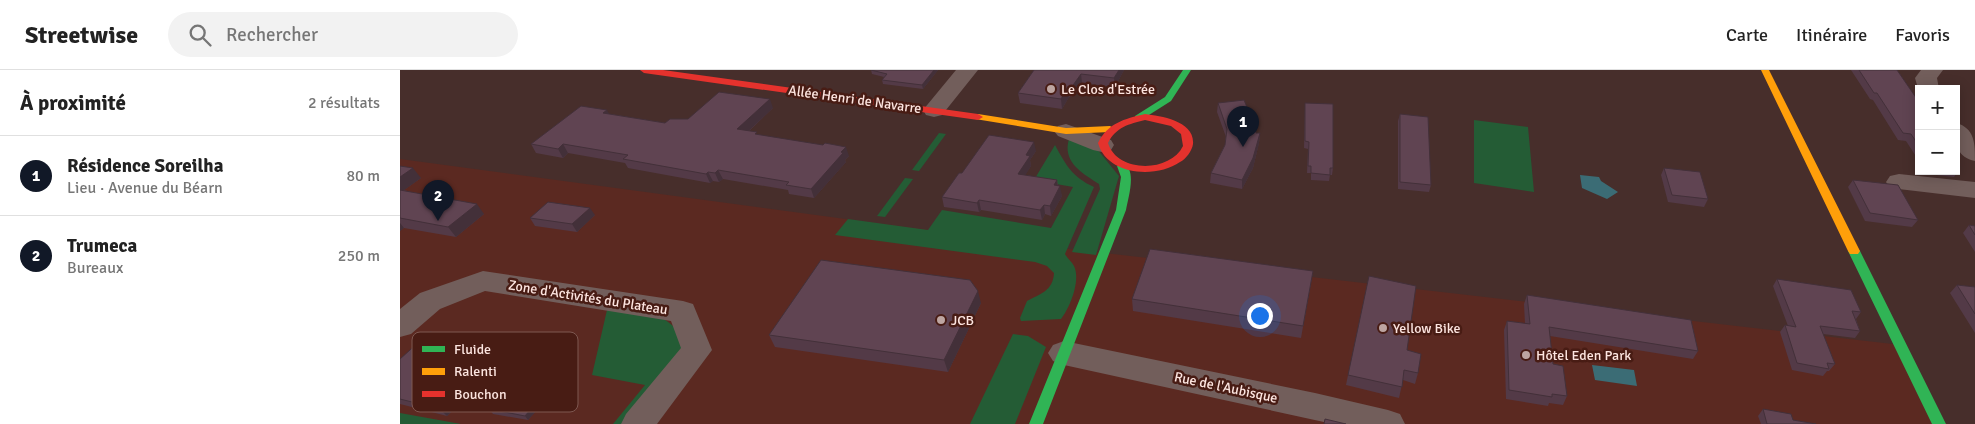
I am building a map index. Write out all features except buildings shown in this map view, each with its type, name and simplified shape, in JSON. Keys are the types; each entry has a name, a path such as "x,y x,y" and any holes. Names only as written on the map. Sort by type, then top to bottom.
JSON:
{"street":[{"name":"Allée Henri de Navarre","path":"644,70 934,110 1106,137"},
{"path":"934,110 967,70"},
{"path":"1175,94 1175,112 1181,128 1187,136 1188,147 1177,161 1165,166 1142,169 1122,166 1111,160 1104,153 1106,137 1119,123 1138,118 1158,108 1175,94 1187,70"},
{"path":"1765,70 1939,424"},
{"path":"1927,85 1926,78 1932,70"},
{"path":"1138,118 1158,118 1181,128"},
{"path":"1036,424 1121,210 1126,177 1122,166"},
{"path":"1121,210 1141,185 1165,166"},
{"path":"1900,182 1975,190"},
{"name":"Zone d'Activités du Plateau","path":"400,326 430,301 483,281 683,312 698,350 638,424"},
{"name":"Rue de l'Aubisque","path":"1064,354 1305,404 1388,424"}],"shaded area":[{"path":"400,159 1061,248 1901,345 1939,424 400,424"}],"green space":[{"path":"1474,120 1528,127 1534,192 1474,183"},
{"path":"939,133 946,134 919,171 912,170"},
{"path":"1069,139 1093,144 1119,176 1096,255 1072,252 1100,189 1099,184 1080,171 1071,160 1068,154"},
{"path":"1055,145 1070,170 1080,179 1094,187 1065,254 1074,266 1076,279 1074,294 1061,319 1021,321 1020,318 1027,301 1041,294 1051,284 1054,273 1047,266 1035,262 835,235 848,219 928,230 942,210 1051,228 1073,187 1034,180"},
{"path":"905,178 913,179 885,217 877,216"},
{"path":"607,310 658,317 678,331 683,345 676,361 628,424 613,424 645,385 592,375"},
{"path":"1013,334 1028,336 1046,347 1015,424 970,424"},
{"path":"400,413 461,424 400,424"}],"water":[{"path":"1580,175 1599,177 1601,181 1618,192 1607,199 1582,188"},
{"path":"1592,365 1634,370 1637,386 1595,380"}],"traffic: fast":[{"path":"1138,118 1168,99 1187,70"},
{"path":"1036,424 1121,210 1126,177 1122,166"},
{"path":"1854,251 1939,424"}],"traffic: slow":[{"path":"1765,70 1854,251"},
{"path":"978,117 1066,131 1110,129"}],"traffic: jam":[{"path":"644,70 978,117"},
{"path":"1145,117 1167,121 1186,132 1188,146 1179,159 1163,166 1142,169 1122,165 1107,154 1103,143 1110,131 1120,124 1145,117"}],"place":[{"name":"Le Clos d'Estrée","path":"1051,89"},
{"name":"Résidence Soreilha","path":"1243,147"},
{"name":"Trumeca","path":"438,221"},
{"name":"JCB","path":"941,320"},
{"name":"Yellow Bike","path":"1383,328"},
{"name":"Hôtel Eden Park","path":"1526,355"}]}
